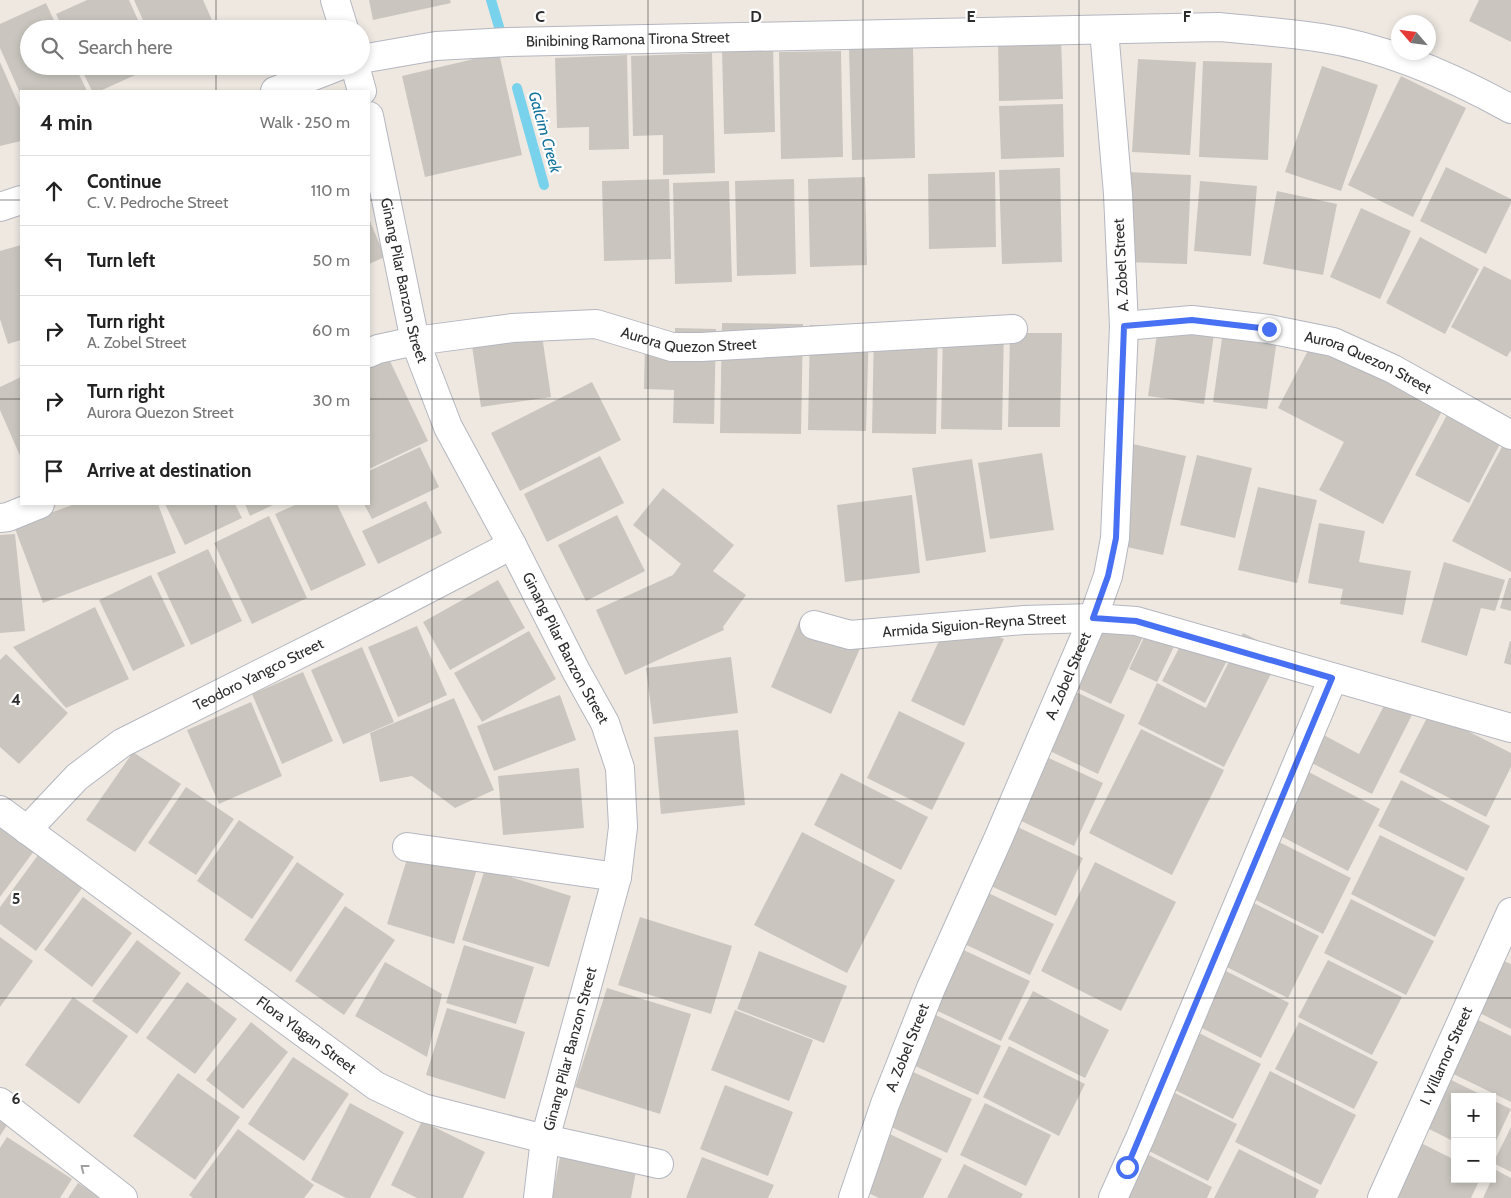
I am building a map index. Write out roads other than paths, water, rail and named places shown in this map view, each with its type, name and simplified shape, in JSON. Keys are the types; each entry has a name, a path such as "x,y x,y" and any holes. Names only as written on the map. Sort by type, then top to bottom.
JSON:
{"street":[{"path":"335,0 341,20"},
{"name":"Binibining Ramona Tirona Street","path":"370,57 436,46 508,42 1219,27 1323,38 1389,54 1476,90 1511,109"},
{"name":"A. Zobel Street","path":"853,1198 885,1104 931,988 998,839 1093,618 1108,576 1116,538 1124,326 1118,194 1104,30"},
{"path":"278,90 316,75"},
{"path":"358,75 362,90"},
{"name":"Ginang Pilar Banzon Street","path":"370,121 415,341 448,427 512,545 576,671 606,723 620,768 623,827 617,877 545,1139 538,1198"},
{"path":"0,207 20,200"},
{"name":"Aurora Quezon Street","path":"1124,326 1192,320 1269,329 1333,342 1393,369 1511,435"},
{"name":"Aurora Quezon Street","path":"370,353 415,341 512,328 596,324 672,347 701,347 1012,329"},
{"path":"0,518 8,517 38,505"},
{"name":"Teodoro Yangco Street","path":"26,830 77,777 122,743 512,545"},
{"name":"Armida Siguion-Reyna Street","path":"814,625 850,635 1024,620 1093,618 1136,621 1511,728"},
{"path":"1113,1198 1140,1138 1332,678"},
{"name":"Flora Ylagan Street","path":"0,810 376,1086 423,1108 545,1139 659,1164"},
{"path":"407,847 617,877"},
{"name":"I. Villamor Street","path":"1382,1198 1511,912"},
{"path":"0,1102 123,1198"}],"waterway":[{"name":"Galcim Creek","path":"491,0 499,27"},
{"name":"Galcim Creek","path":"517,88 544,185"}]}
